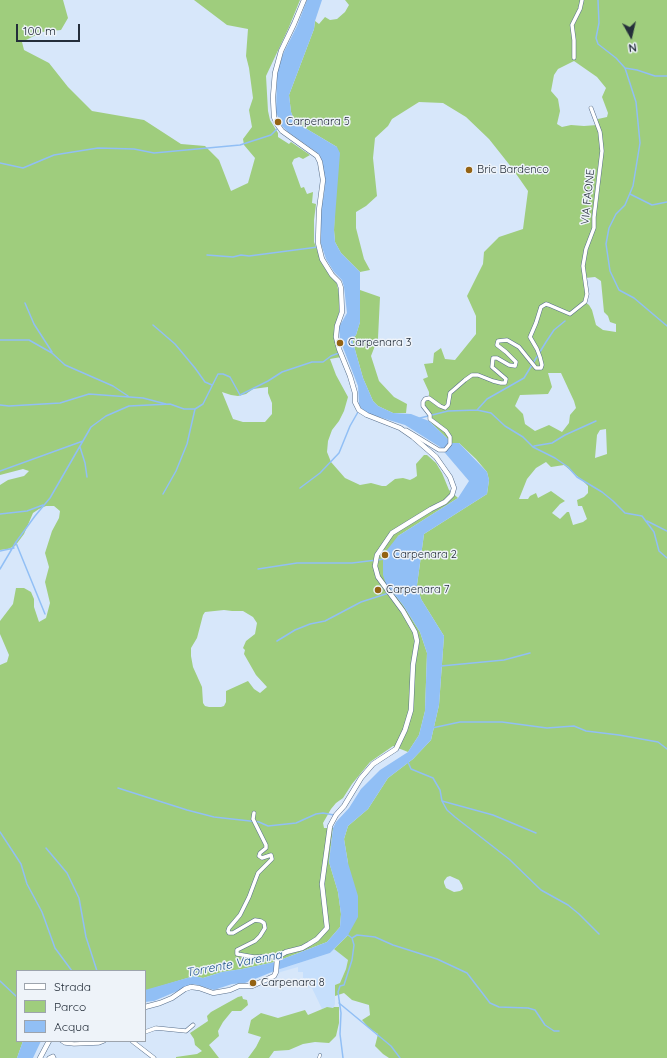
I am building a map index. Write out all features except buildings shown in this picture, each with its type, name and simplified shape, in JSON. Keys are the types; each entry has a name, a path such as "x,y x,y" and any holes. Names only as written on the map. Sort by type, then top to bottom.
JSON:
{"street":[{"path":"146,1007 160,1004 191,987 213,993 230,990 239,986 252,986 274,976 276,972 276,959 279,956 309,944 317,939 326,928 322,884 330,826 361,778 384,755 396,749 408,722 410,710 412,665 417,641 415,632 403,611 378,577 376,566 377,555 392,534 446,502 452,495 454,488 450,477 436,457 413,437 400,428 367,415 359,410 355,402 355,393 350,376 336,338 337,326 342,312 341,288 339,282 332,275 322,259 318,243 319,210 323,180 320,162 317,156 282,131 274,117 274,74 281,51 304,0"},
{"path":"574,58 572,25 580,9 582,0"},
{"name":"VIA FAONE","path":"400,428 441,451 447,448 451,441 448,433 430,419 430,415 423,406 425,399 428,398 445,408 448,405 450,393 472,375 478,375 493,381 505,383 506,379 492,367 493,358 497,358 509,365 515,366 516,362 497,345 498,341 506,340 519,347 536,368 541,368 542,365 538,353 530,337 541,307 546,304 570,314 585,302 587,294 583,266 586,249 594,228 602,151 600,132 591,108"},
{"path":"254,813 253,819 266,845 266,848 260,853 259,856 262,858 271,855 272,859 258,873 240,915 228,928 228,931 229,933 233,933 255,920 261,921 264,923 265,928 260,936 255,941 237,950 237,954 254,957 273,956 276,959"},
{"path":"146,1032 156,1028 186,1031 193,1025"},
{"path":"40,1058 48,1042"},
{"path":"64,1042 74,1044 101,1042"},
{"path":"133,1042 154,1058"},
{"path":"50,1058 53,1056 54,1058"}],"shaded area":[{"path":"334,949 348,960 340,983 335,985 335,1004 333,1009 327,1007 322,1009 312,988 308,987 308,982 314,982 314,978 303,978 303,972 298,972 298,967 277,973 277,970 330,953"}],"green space":[{"path":"0,0 63,0 68,18 61,30 42,32 22,42 24,50 49,63 68,87 92,111 144,120 181,144 205,146 219,160 231,191 248,183 255,158 244,145 243,139 252,127 249,110 253,98 246,56 248,29 227,25 194,0 300,0 266,76 268,111 270,120 278,133 278,137 289,144 291,142 310,155 303,159 299,157 294,159 292,163 301,188 304,187 307,194 313,192 312,203 316,204 314,242 323,265 337,284 339,295 339,313 334,331 334,339 341,357 330,359 336,375 348,397 344,411 332,430 328,441 327,452 331,462 345,478 360,485 371,483 382,486 386,486 395,479 403,478 410,480 417,476 416,464 424,455 427,455 436,463 449,490 458,498 398,536 386,584 403,605 420,632 427,653 425,711 419,735 408,752 393,746 370,762 352,784 343,798 331,809 323,823 324,828 333,828 329,862 338,892 341,914 340,927 327,942 275,962 222,972 203,978 194,976 148,990 146,990 146,970 16,970 16,1042 23,1042 17,1058 0,1058 0,665 7,662 9,655 0,634 0,621 13,604 16,588 24,588 31,592 39,622 46,618 50,603 45,582 49,567 45,553 52,531 59,518 60,511 54,506 46,506 39,509 33,513 24,534 15,546 0,550 0,485 8,480 24,476 29,471 23,469 0,475","holes":["268,387 268,393 272,403 272,414 265,422 243,422 233,419 222,392 238,396 246,394 253,389","224,610 243,611 253,617 257,623 255,634 246,641 243,648 245,650 244,654 256,675 267,687 260,693 254,689 248,681 226,691 226,702 224,706 205,706 203,703 202,687 193,667 191,648 197,638 205,612"]},
{"path":"345,0 667,0 667,1058 389,1058 375,1046 378,1034 369,1028 362,1020 370,1015 369,1005 352,1000 344,993 335,996 335,985 340,983 348,960 334,949 348,935 348,863 344,839 348,826 368,809 388,778 413,759 431,740 439,705 444,636 421,599 417,585 424,534 487,494 489,480 487,472 476,459 459,443 452,443 429,421 430,415 423,406 423,402 429,398 429,392 423,379 428,377 424,364 433,363 434,353 441,348 445,359 455,360 476,334 476,316 467,296 483,264 484,252 499,237 523,229 528,191 489,139 466,117 443,103 419,102 392,119 388,126 375,138 373,158 377,196 366,206 356,212 356,228 364,259 370,270 360,272 341,253 335,242 334,230 337,147 295,122 291,112 289,95 314,29 315,21 319,24 325,17 330,20 337,19 345,12 349,5","holes":["574,61 597,77 606,88 602,97 608,113 607,117 598,119 597,125 571,125 562,127 557,124 560,111 558,99 551,91 554,75 558,69","595,277 601,281 604,312 608,316 610,322 616,324 616,332 603,330 596,325 592,310 585,302 585,278","548,373 561,373 576,408 570,415 569,423 562,432 549,425 535,431 525,424 523,414 515,406 520,395 548,394 552,387","606,429 607,454 595,458 597,435 600,430","546,462 551,467 564,465 588,486 588,493 584,497 577,500 578,506 582,506 587,519 573,525 569,512 567,512 560,519 552,513 565,501 551,491 538,498 536,493 528,499 519,499 527,479 536,468","450,876 459,880 463,889 454,892 446,888 444,881"]},
{"path":"360,290 380,297 378,338 371,356 379,381 394,397 407,404 406,413 393,413 378,406 373,401 363,378 352,339 356,335 360,322"},
{"path":"242,996 243,999 247,1000 248,1005 241,1011 232,1011 218,1031 219,1036 209,1045 219,1058 176,1058 197,1054 202,1051 195,1045 194,1039 190,1033 208,1021 207,1016 211,1012"},
{"path":"327,1007 339,1007 339,1023 336,1036 329,1043 315,1042 303,1044 289,1050 274,1051 269,1058 248,1058 261,1037 248,1033 251,1020 261,1013 278,1018 305,1010 308,1015"}],"water":[{"path":"307,0 322,0 314,29 289,95 291,112 295,122 337,147 340,153 334,230 335,242 341,253 360,272 360,322 356,335 352,339 363,378 373,401 378,406 393,413 411,414 429,421 452,443 459,443 487,472 489,480 487,494 424,534 417,585 421,599 444,636 439,705 431,740 413,759 388,778 368,809 348,826 344,839 348,863 358,896 358,917 348,935 330,953 277,970 245,983 232,984 214,990 194,984 154,1001 146,1002 146,990 194,976 203,978 222,972 275,962 327,942 340,927 341,914 338,892 329,862 333,828 336,822 349,808 361,789 380,770 408,752 419,735 425,711 427,653 420,632 403,605 386,584 383,575 383,560 387,550 398,536 458,498 469,481 440,447 405,425 366,413 359,404 358,386 340,340 339,327 347,313 344,287 342,280 334,272 326,259 320,241 320,212 324,195 325,179 322,161 319,154 288,132 281,125 276,112 277,73 283,54 297,26"},
{"path":"23,1042 41,1042 33,1058 17,1058"}],"waterway":[{"path":"598,0 599,23 596,38 598,44 616,58 625,68 636,102 640,143 633,186 625,205 616,214 609,228 606,244 610,271 619,290 634,298 667,326"},
{"path":"625,68 655,76 667,76"},
{"path":"0,163 23,168 54,155 98,148 134,149 154,153 240,145 271,135 279,127"},
{"path":"630,194 652,205 667,202"},
{"path":"207,255 233,257 241,255 249,256 318,247"},
{"path":"25,303 34,324 52,352"},
{"path":"477,410 487,399 524,378 554,330 565,321"},
{"path":"153,325 175,344 205,382 212,385"},
{"path":"0,340 29,340 52,353 65,365 113,386 128,396"},
{"path":"0,569 16,542 50,498 91,427 106,416 129,406 170,404 184,409 195,409 203,404 218,374 223,374 230,377 240,395 282,372 312,362 323,362 331,356 339,353"},
{"path":"0,405 9,406 60,403 89,394 143,398 166,404"},
{"path":"163,494 176,471 187,444 195,409"},
{"path":"420,418 448,411 477,410 491,413 505,426 523,437 533,447 555,458 568,467 577,477 602,492 625,513 642,516 654,532 659,551 667,558"},
{"path":"300,488 320,473 339,453 350,426 358,412"},
{"path":"534,446 552,443 565,435 596,421"},
{"path":"0,471 83,441"},
{"path":"80,447 85,463 87,477"},
{"path":"0,514 27,511 43,505"},
{"path":"647,521 667,531"},
{"path":"16,543 45,614"},
{"path":"0,551 14,548"},
{"path":"258,569 297,563 352,563 385,559"},
{"path":"277,641 295,630 310,624 325,621 361,602 389,593"},
{"path":"441,666 504,660 530,653"},
{"path":"432,728 460,722 502,722 547,728 574,726 586,731 658,742 667,749"},
{"path":"408,762 411,769 433,778 440,790 442,801 447,810 509,859 541,890 568,905 599,934"},
{"path":"118,788 214,817 259,822 268,826 296,823 316,814 323,813 334,815"},
{"path":"442,801 493,815 536,833"},
{"path":"0,832 21,864 27,884 42,912 55,948 71,970"},
{"path":"46,848 67,873 79,898 86,937 97,970"},
{"path":"343,1058 340,1034 341,1013 338,992 340,986 344,985 352,960 354,945 352,938 348,935"},
{"path":"352,938 357,935 375,937 393,945 437,959 467,973 490,1003 499,1007 528,1008 535,1010 545,1025 554,1031 559,1031"},
{"path":"0,981 16,996"},
{"path":"339,1003 391,1046 400,1058"}],"place":[{"name":"Carpenara 5","path":"278,122"},
{"name":"Bric Bardenco","path":"469,170"},
{"name":"Carpenara 3","path":"340,343"},
{"name":"Carpenara 2","path":"385,555"},
{"name":"Carpenara 7","path":"378,590"},
{"name":"Carpenara 8","path":"253,983"}],"water label":[{"name":"Torrente Varenna","path":"234,964"}]}
